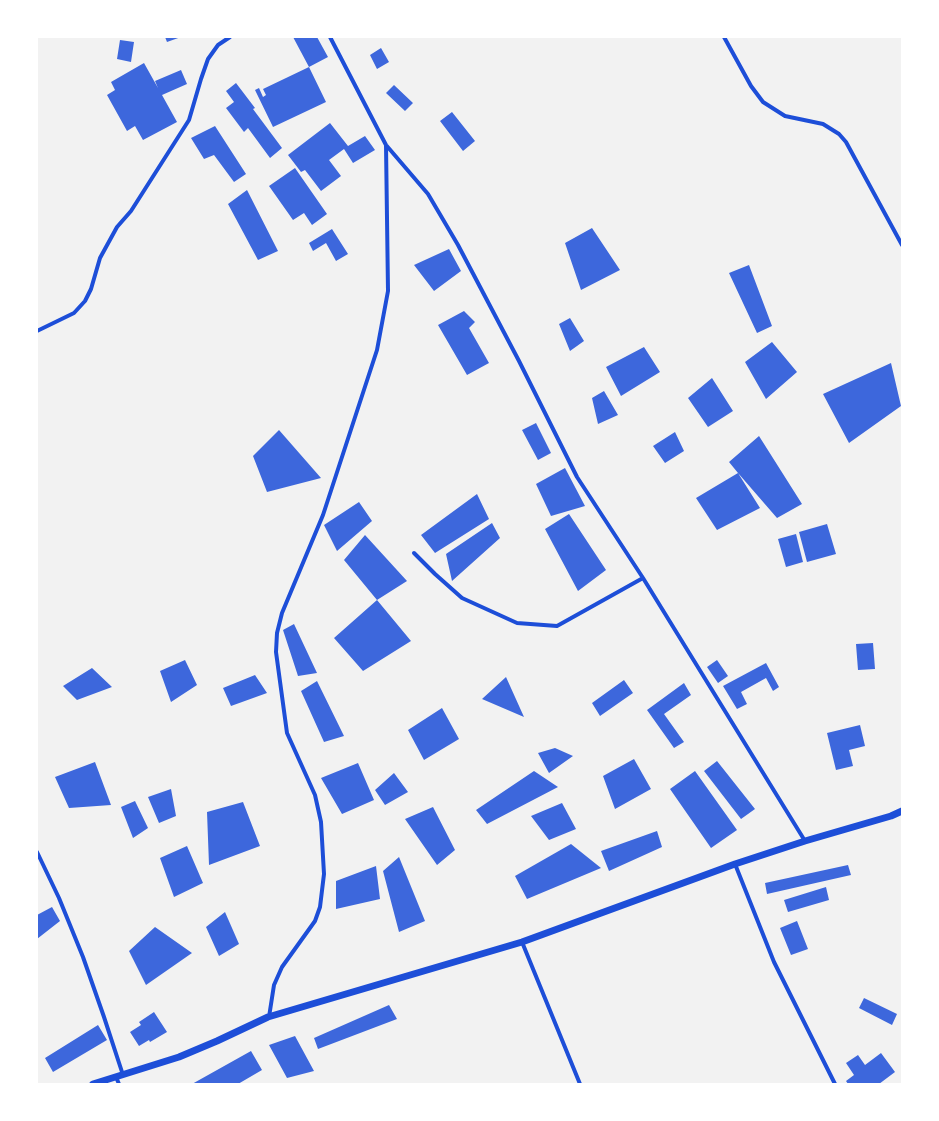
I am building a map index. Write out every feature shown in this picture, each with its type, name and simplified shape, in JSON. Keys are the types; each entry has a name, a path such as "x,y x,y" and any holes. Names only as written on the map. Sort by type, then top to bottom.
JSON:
{"street":[{"path":"37,331 74,313 85,301 92,289 100,258 117,227 131,211 189,120 208,59 218,45 230,37"},
{"path":"330,37 386,145 428,194 461,252 519,361 577,477 643,578 805,841"},
{"path":"724,37 751,86 763,102 785,116 823,124 839,134 846,142 902,245"},
{"path":"268,1017 274,985 282,967 315,921 320,907 324,874 321,822 315,795 287,733 276,652 277,633 282,613 323,515 377,350 388,292 386,145"},
{"path":"414,553 462,598 517,623 557,626 643,578"},
{"path":"93,1084 119,1079 179,1057 268,1017 522,942 735,864 805,841 891,816 902,811"},
{"path":"37,852 59,898 83,957 104,1016 119,1079"},
{"path":"735,864 774,962 835,1084"},
{"path":"522,942 580,1084"}],"building":[{"path":"165,37 181,37 167,42"},
{"path":"293,37 317,37 328,57 309,67"},
{"path":"120,40 134,42 131,62 117,59"},
{"path":"381,48 389,62 377,69 370,55"},
{"path":"144,63 158,88 155,81 181,70 187,84 162,95 177,122 143,140 135,126 127,131 107,95 115,90 111,82"},
{"path":"309,67 326,102 273,127 255,90 259,88 263,97 266,95 263,89"},
{"path":"236,83 282,148 270,158 248,128 244,132 226,108 234,102 226,91"},
{"path":"394,85 413,103 405,111 386,93"},
{"path":"452,112 475,141 463,151 440,121"},
{"path":"330,123 348,146 365,136 375,150 353,163 344,149 329,160 341,176 321,191 305,170 301,172 288,155"},
{"path":"215,126 246,174 234,182 214,155 204,159 191,138"},
{"path":"295,168 327,214 312,225 304,213 293,220 269,186"},
{"path":"247,190 278,251 258,260 228,204"},
{"path":"592,228 620,270 581,290 565,243"},
{"path":"332,229 348,254 336,261 326,243 313,251 309,243"},
{"path":"449,249 461,271 434,291 414,265"},
{"path":"749,265 772,326 757,333 729,273"},
{"path":"464,311 475,322 469,328 489,363 467,375 438,325"},
{"path":"570,318 584,341 570,351 559,324"},
{"path":"772,342 797,372 766,399 745,362"},
{"path":"644,347 660,372 621,396 606,367"},
{"path":"891,363 901,406 849,443 823,394"},
{"path":"712,378 733,411 708,427 688,398"},
{"path":"604,391 618,415 598,424 592,398"},
{"path":"536,423 551,453 538,460 522,430"},
{"path":"279,430 321,478 267,492 253,456"},
{"path":"675,432 684,451 665,463 653,446"},
{"path":"759,436 802,504 777,518 729,462"},
{"path":"565,468 585,506 551,516 536,484"},
{"path":"738,473 760,508 717,530 696,498"},
{"path":"477,494 489,519 435,553 421,535"},
{"path":"359,502 372,521 337,551 324,525"},
{"path":"569,514 606,570 578,591 545,529"},
{"path":"492,523 500,538 452,581 446,554"},
{"path":"827,524 836,554 807,562 799,532"},
{"path":"796,534 803,562 786,567 778,539"},
{"path":"365,535 407,581 377,600 344,560"},
{"path":"377,600 411,641 363,671 334,638"},
{"path":"294,624 317,673 298,676 283,630"},
{"path":"873,643 875,669 858,670 856,644"},
{"path":"185,660 197,685 171,702 160,671"},
{"path":"717,660 728,676 718,683 707,667"},
{"path":"766,663 779,687 773,691 766,678 741,692 747,704 737,709 723,686"},
{"path":"92,668 112,687 77,700 63,686"},
{"path":"255,675 267,693 231,706 223,688"},
{"path":"506,677 524,717 482,699"},
{"path":"624,680 633,693 600,716 592,703"},
{"path":"317,681 344,736 324,742 301,691"},
{"path":"684,683 691,695 664,714 684,742 674,748 647,710"},
{"path":"442,708 459,739 424,760 408,730"},
{"path":"860,725 865,746 849,750 853,766 836,770 827,733"},
{"path":"555,748 573,756 549,773 538,753"},
{"path":"634,759 651,789 615,809 603,776"},
{"path":"717,761 755,809 741,819 704,771"},
{"path":"95,762 111,805 69,808 55,777"},
{"path":"358,763 374,800 342,814 321,778"},
{"path":"534,771 558,787 487,824 476,810"},
{"path":"695,771 737,830 711,848 670,789"},
{"path":"394,773 408,792 385,805 375,790"},
{"path":"171,789 176,816 159,823 148,797"},
{"path":"135,801 148,828 133,838 121,807"},
{"path":"243,802 260,846 209,865 207,812"},
{"path":"562,803 576,829 549,840 531,816"},
{"path":"433,807 455,850 437,865 405,819"},
{"path":"657,831 662,847 609,871 601,851"},
{"path":"571,844 601,868 527,899 515,876"},
{"path":"187,846 203,883 174,897 160,858"},
{"path":"399,857 425,921 399,932 383,871"},
{"path":"848,865 851,875 767,894 765,883"},
{"path":"376,866 380,899 336,909 336,881"},
{"path":"826,887 829,900 788,912 784,900"},
{"path":"52,907 60,921 37,939 37,915"},
{"path":"225,912 239,944 219,956 206,927"},
{"path":"797,921 808,949 791,955 780,928"},
{"path":"155,927 192,953 146,985 129,951"},
{"path":"864,998 897,1014 892,1025 859,1008"},
{"path":"389,1005 397,1019 318,1049 314,1038"},
{"path":"154,1012 167,1032 150,1042 149,1040 139,1046 130,1032 141,1025 139,1022"},
{"path":"98,1025 107,1040 53,1072 45,1058"},
{"path":"295,1036 314,1071 287,1078 269,1045"},
{"path":"251,1051 262,1070 238,1084 192,1084"},
{"path":"881,1053 895,1072 879,1084 848,1084 846,1081 854,1075 846,1063 858,1055 865,1065"}]}
